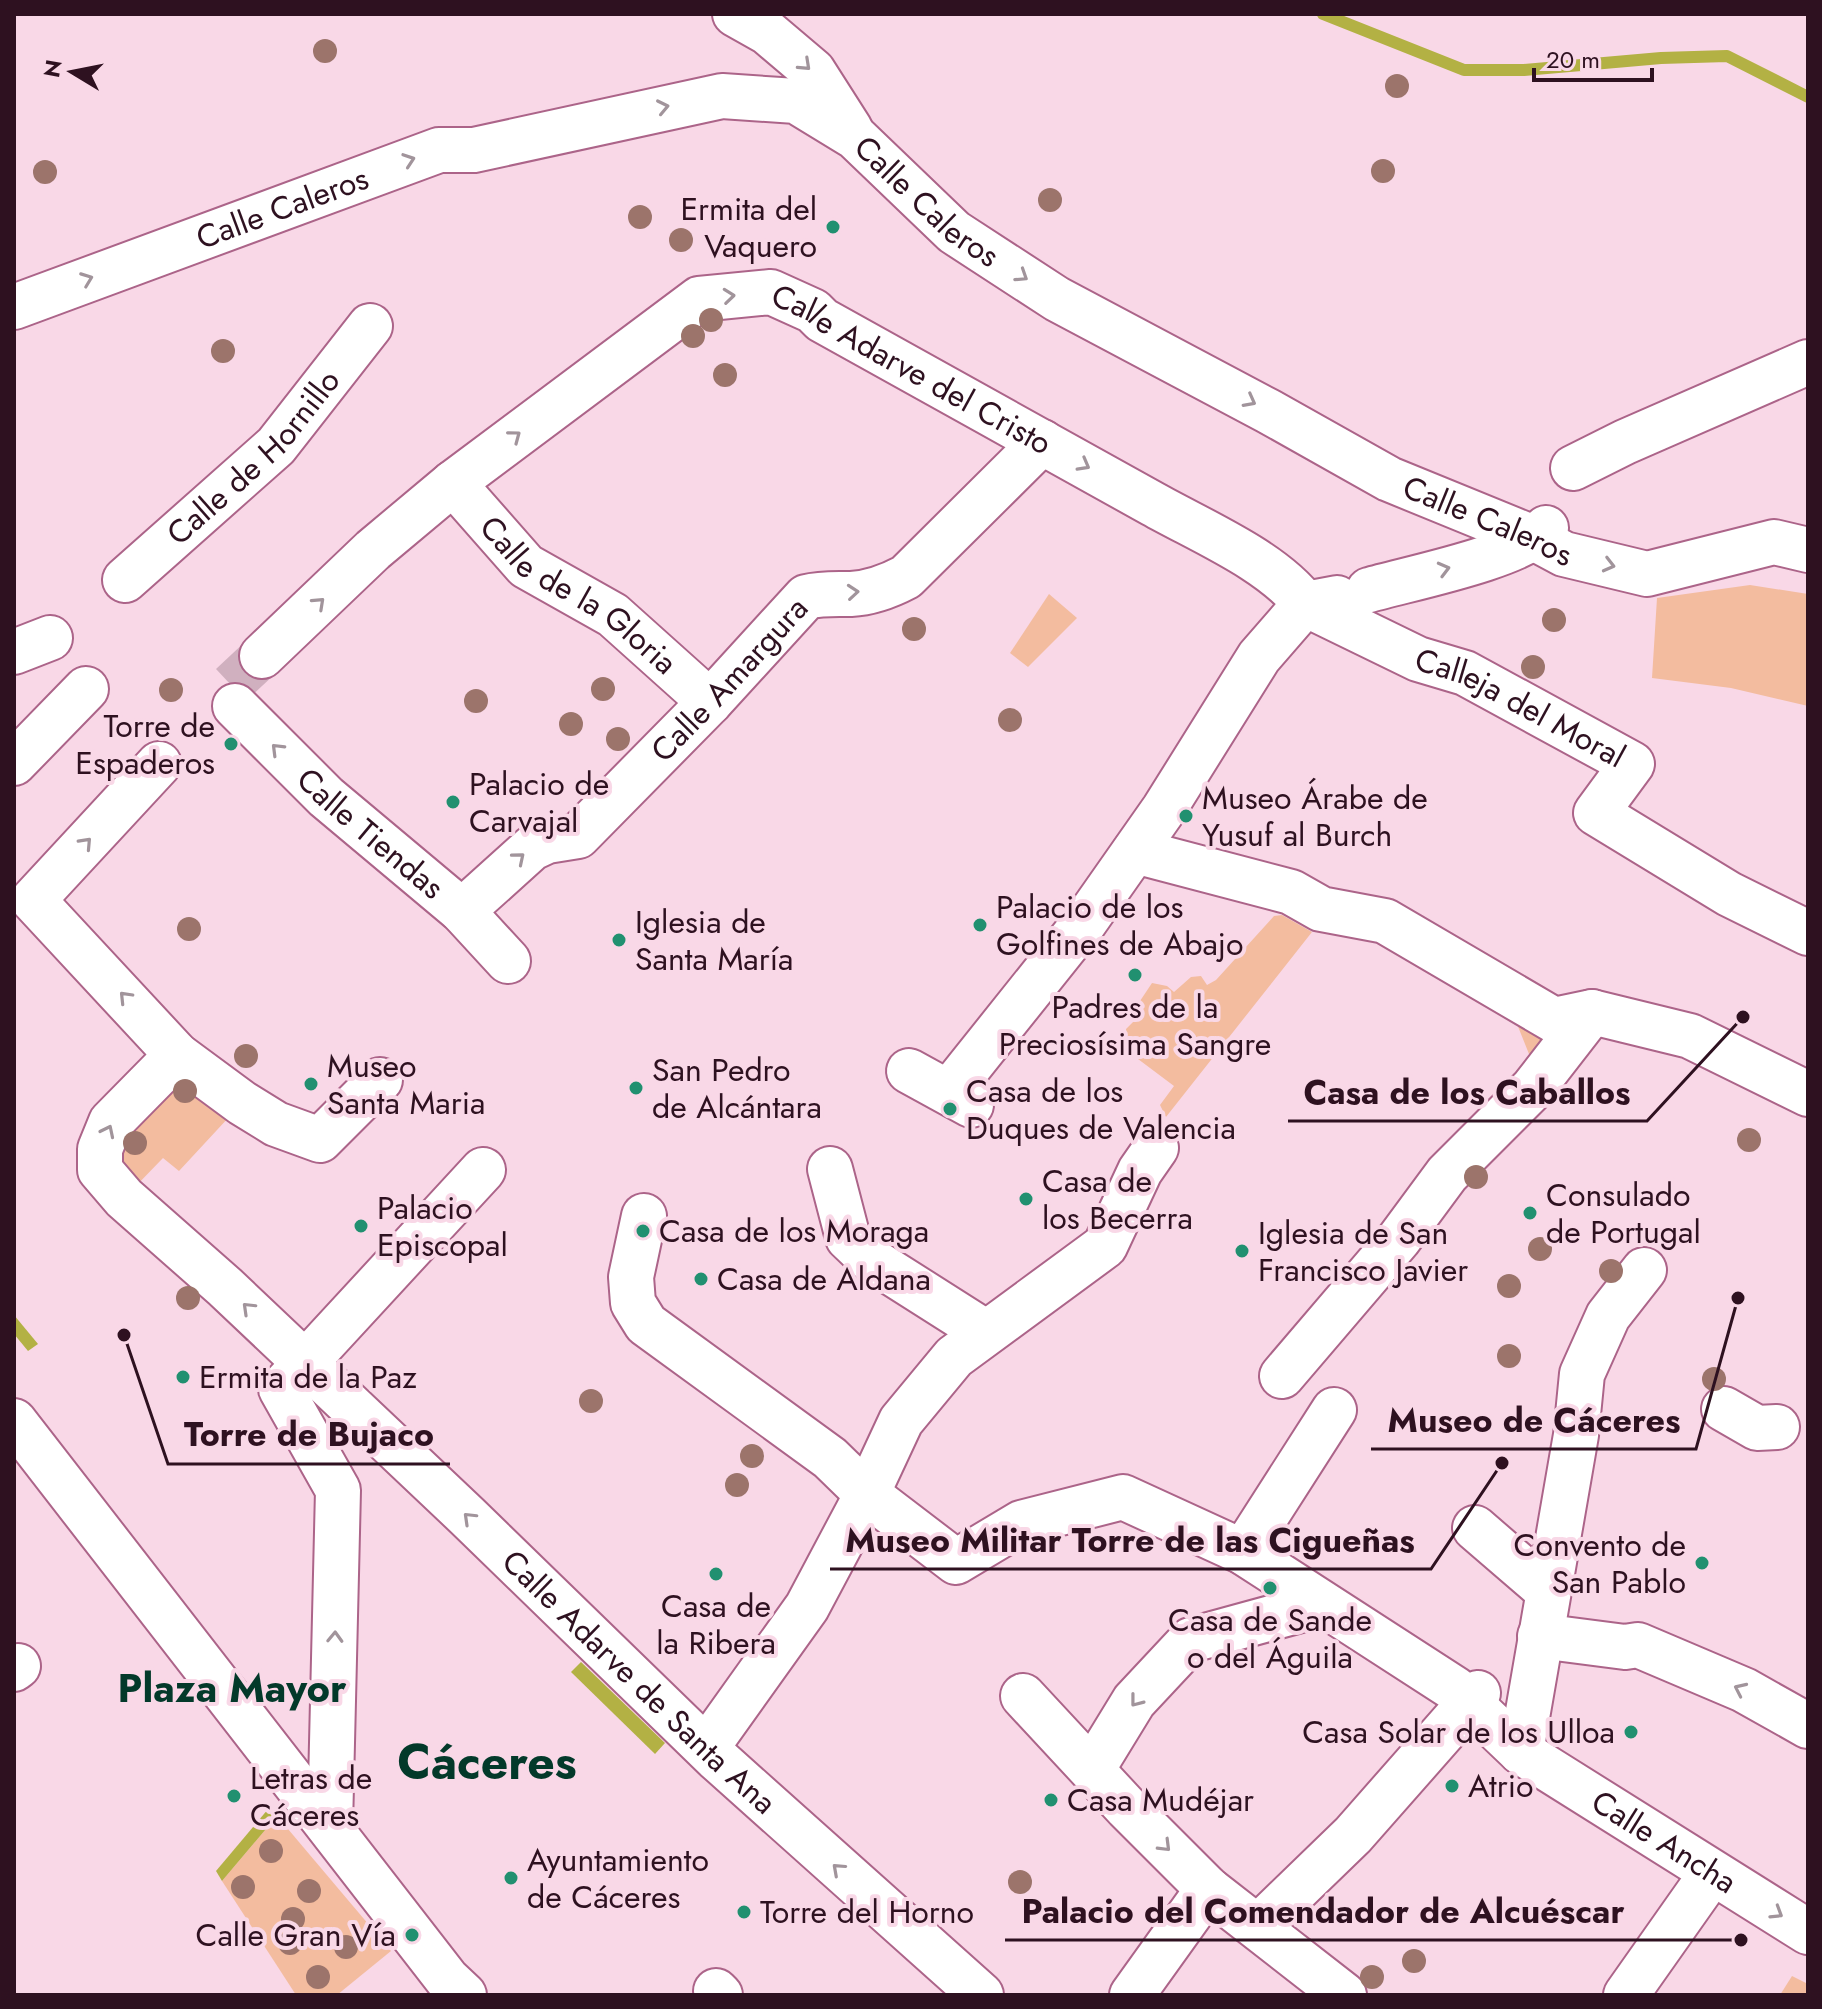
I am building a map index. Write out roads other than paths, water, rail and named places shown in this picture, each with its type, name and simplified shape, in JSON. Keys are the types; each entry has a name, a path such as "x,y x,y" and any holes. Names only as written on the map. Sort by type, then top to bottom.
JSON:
{"street":[{"path":"740,16 767,32 813,71 855,137"},
{"name":"Calle Caleros","path":"14,307 439,150 474,150 722,96 796,101 855,137 954,232 1057,299 1389,479 1543,532 1564,554 1647,574 1774,542 1808,550"},
{"name":"Calle Adarve del Cristo","path":"262,656 373,550 453,483 699,299 771,292 813,311 835,327 1277,575 1292,587 1337,597"},
{"name":"Calle de Hornillo","path":"125,580 276,446 370,326"},
{"path":"1573,468 1808,362"},
{"name":"Calle Amargura","path":"462,911 532,848 547,841 578,836 710,702 806,597 886,587 906,577 1042,442"},
{"name":"Calle de la Gloria","path":"453,483 526,566 613,615 710,702"},
{"path":"909,1071 960,1099 1164,809 1259,657 1337,597 1498,555 1543,532"},
{"name":"Calleja del Moral","path":"1337,597 1418,659 1465,673 1632,764 1596,813 1729,894 1808,933"},
{"path":"14,763 86,689"},
{"name":"Calle Tiendas","path":"235,706 326,797 462,911 508,961"},
{"path":"159,764 33,900 177,1055 276,1124 320,1140 380,1080"},
{"path":"1135,851 1291,892 1321,909 1385,921 1554,1020 1592,1012 1690,1036 1808,1094"},
{"path":"1282,1376 1399,1239 1447,1174 1533,1088 1592,1012"},
{"name":"Calle Adarve de Santa Ana","path":"177,1055 111,1122 100,1149 100,1170 124,1198 225,1287 707,1747 870,1898 981,1995"},
{"path":"707,1747 807,1607 867,1494 901,1421 954,1357 1105,1246 1140,1171 1156,1148"},
{"path":"830,1169 848,1238 870,1259 985,1332"},
{"path":"330,1827 338,1490 281,1389 483,1170"},
{"path":"644,1216 631,1277 633,1303 646,1324 830,1458 867,1494"},
{"path":"1521,1752 1576,1435 1582,1374 1608,1316 1644,1270"},
{"path":"1724,1409 1757,1428 1777,1427"},
{"path":"1243,1552 1334,1410"},
{"path":"14,1421 455,1987"},
{"name":"Calle Ancha","path":"867,1494 956,1562 1021,1523 1123,1497 1243,1552 1455,1689 1474,1697 1521,1752 1808,1932"},
{"path":"1475,1528 1548,1591"},
{"path":"1093,1768 1134,1701 1191,1640 1322,1604"},
{"path":"1540,1636 1625,1647 1638,1645 1744,1690 1808,1726"},
{"path":"1023,1696 1127,1808 1208,1889 1344,1995"},
{"path":"1258,1927 1353,1835 1474,1697"},
{"path":"1626,1995 1712,1873"},
{"path":"1132,1995 1208,1889"}],"waterway":[{"path":"1323,14 1464,70 1524,70 1661,58 1727,56 1808,97"}],"tunnel":[{"path":"231,685 262,656"}],"place":[{"name":"Ermita del Vaquero","path":"833,227"},
{"name":"Torre de Espaderos","path":"231,744"},
{"name":"Palacio de Carvajal","path":"453,802"},
{"name":"Museo Árabe de Yusuf al Burch","path":"1186,816"},
{"name":"Palacio de los Golfines de Abajo","path":"980,925"},
{"name":"Iglesia de Santa María","path":"619,940"},
{"name":"Padres de la Preciosísima Sangre","path":"1135,975"},
{"name":"Casa de los Caballos","path":"1743,1017"},
{"name":"Museo Santa Maria","path":"311,1084"},
{"name":"San Pedro de Alcántara","path":"636,1088"},
{"name":"Casa de los Duques de Valencia","path":"950,1109"},
{"name":"Casa de los Becerra","path":"1026,1199"},
{"name":"Consulado de Portugal","path":"1530,1213"},
{"name":"Palacio Episcopal","path":"361,1226"},
{"name":"Casa de los Moraga","path":"643,1231"},
{"name":"Iglesia de San Francisco Javier","path":"1242,1251"},
{"name":"Casa de Aldana","path":"701,1279"},
{"name":"Museo de Cáceres","path":"1738,1298"},
{"name":"Torre de Bujaco","path":"124,1335"},
{"name":"Ermita de la Paz","path":"183,1377"},
{"name":"Museo Militar Torre de las Cigueñas","path":"1502,1463"},
{"name":"Convento de San Pablo","path":"1702,1563"},
{"name":"Casa de la Ribera","path":"716,1574"},
{"name":"Casa de Sande o del Águila","path":"1270,1588"},
{"name":"Casa Solar de los Ulloa","path":"1631,1732"},
{"name":"Atrio","path":"1452,1786"},
{"name":"Letras de Cáceres","path":"234,1796"},
{"name":"Casa Mudéjar","path":"1051,1800"},
{"name":"Ayuntamiento de Cáceres","path":"511,1878"},
{"name":"Torre del Horno","path":"744,1912"},
{"name":"Calle Gran Vía","path":"412,1935"},
{"name":"Palacio del Comendador de Alcuéscar","path":"1741,1940"}],"district":[{"name":"Plaza Mayor","path":"232,1688"},
{"name":"Cáceres","path":"487,1762"}]}
